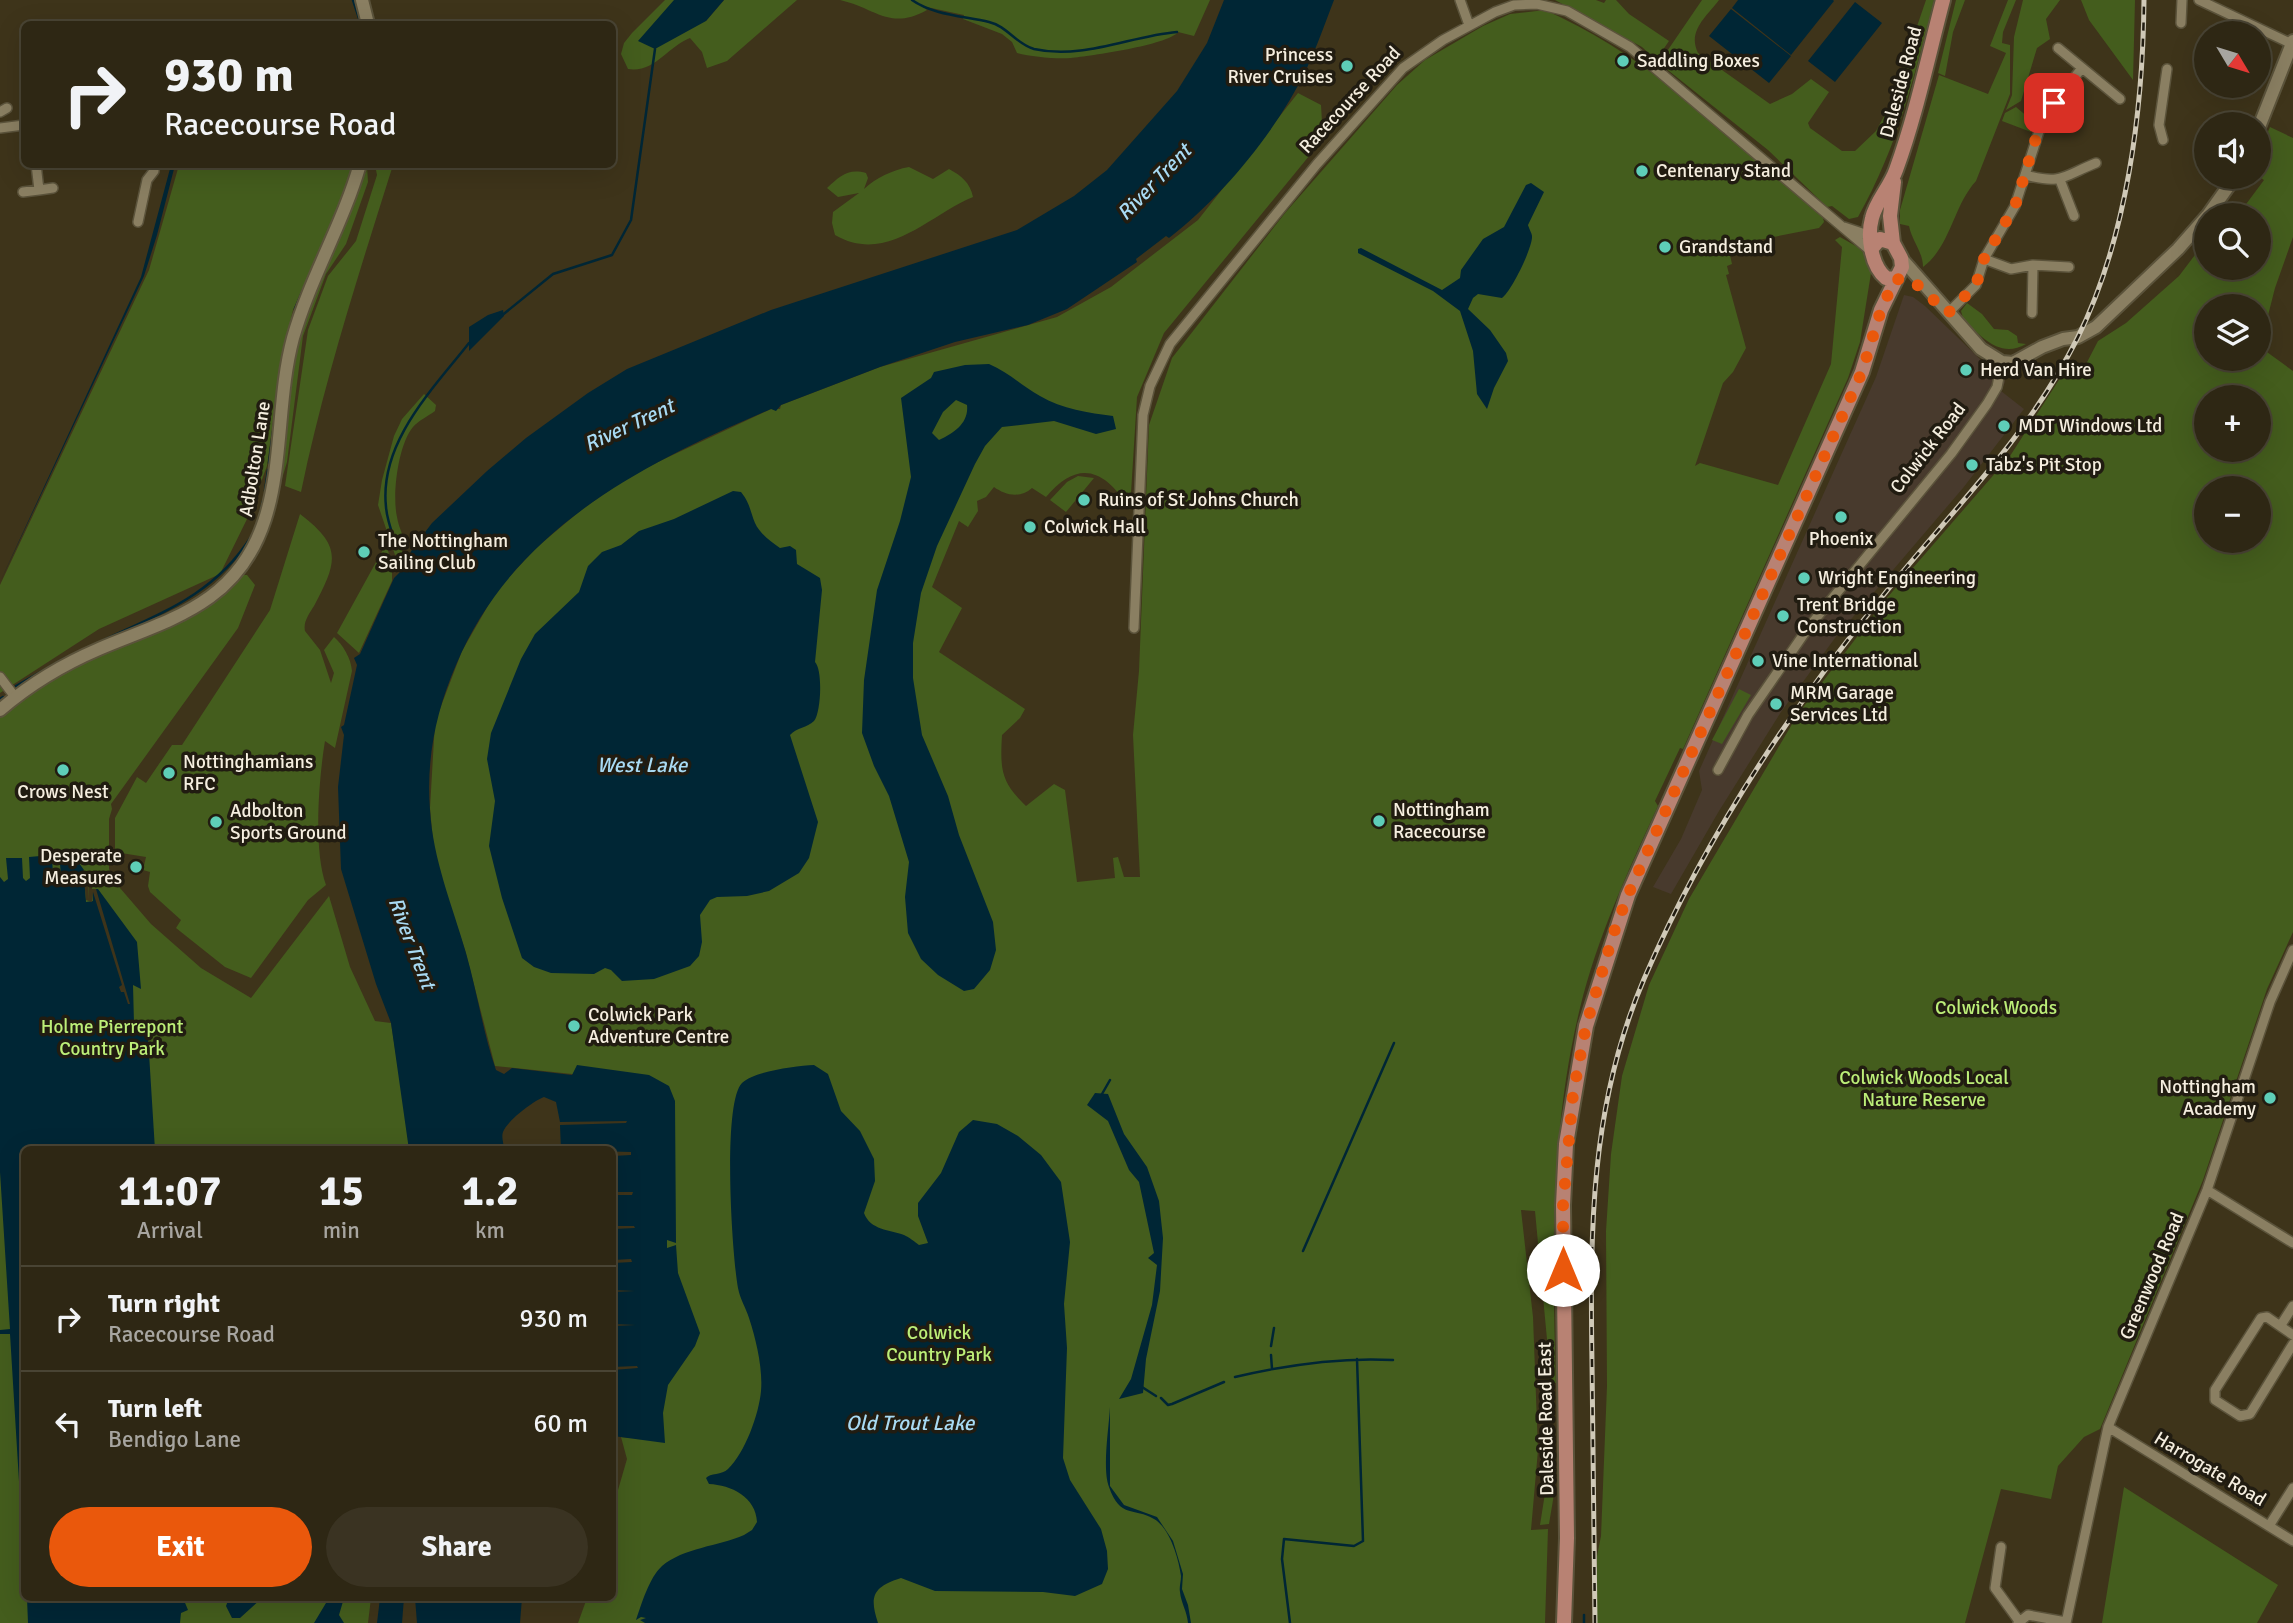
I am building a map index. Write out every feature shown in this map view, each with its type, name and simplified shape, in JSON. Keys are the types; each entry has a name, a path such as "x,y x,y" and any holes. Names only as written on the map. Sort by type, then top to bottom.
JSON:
{"main road":[{"name":"Daleside Road","path":"1878,244 1872,217 1895,173 1917,103 1942,0"},
{"name":"Daleside Road","path":"1878,244 1890,216 1895,173"},
{"path":"1878,244 1902,258"},
{"name":"Daleside Road East","path":"1878,244 1881,310"},
{"name":"Daleside Road East","path":"1564,1623 1567,1538 1563,1205 1570,1119 1586,1026 1628,895 1862,372 1881,310 1895,278 1901,271 1902,258"},
{"path":"1879,271 1886,278 1895,278"}],"street":[{"path":"362,0 367,21"},
{"path":"1460,0 1469,25"},
{"path":"2182,0 2182,23"},
{"path":"2199,0 2292,49 2265,112"},
{"name":"Racecourse Road","path":"1134,628 1143,415 1158,363 1170,344 1317,164 1403,68 1420,54 1469,25 1514,5 1537,4 1567,11 1630,47 1842,226 1878,244"},
{"path":"2058,48 2070,52 2082,68 2113,98"},
{"path":"1948,313 1972,291 1984,259 2012,212 2040,125 2082,68"},
{"path":"2163,140 2159,125 2167,69"},
{"path":"0,128 21,125"},
{"path":"2025,175 2060,180 2089,163"},
{"path":"36,168 39,190"},
{"path":"138,222 147,180 154,168"},
{"name":"Adbolton Lane","path":"0,710 15,697 76,660 186,612 226,583 252,552 271,501 293,340 348,202 358,168"},
{"path":"2060,180 2075,210"},
{"path":"23,192 52,188"},
{"path":"1855,230 1872,217"},
{"name":"Racecourse Road","path":"1842,226 1855,230 1878,244"},
{"path":"1902,258 1981,349 2002,362 2019,360 2042,347 2078,337 2096,327 2167,260 2194,230"},
{"path":"1984,259 2002,268 2063,264"},
{"path":"2033,265 2035,307"},
{"path":"1895,278 1912,280 1936,299"},
{"name":"Colwick Road","path":"1710,757 1720,766 1748,715 1812,622 1951,454 1997,387 2002,362"},
{"path":"0,677 15,697"},
{"name":"Greenwood Road","path":"2066,1623 2108,1427 2207,1190 2270,1002 2293,950"},
{"path":"2207,1190 2293,1243"},
{"path":"2281,1325 2293,1306"},
{"path":"2293,1335 2267,1317 2256,1323 2215,1390 2215,1400 2241,1416 2250,1414 2293,1344"},
{"name":"Harrogate Road","path":"2108,1427 2293,1541"},
{"path":"2269,1526 2293,1488"},
{"path":"2001,1547 1995,1588 2019,1622 2028,1615 2066,1623"}],"shaded area":[{"path":"1904,295 1913,297 1925,306 1981,360 2000,371 2005,382 2001,391 2024,409 1963,488 1835,638 1781,712 1671,894 1653,887 1681,839 1702,790 1699,771 1876,377"}],"green space":[{"path":"665,0 674,0 706,21 724,0 797,0 727,61 707,68 702,52 690,38 646,67 628,69 621,54 624,43"},
{"path":"840,0 1210,0 1194,36 1178,32 1145,45 1065,58 1017,53 1012,42 1002,34 963,19 964,15 922,6 927,10 914,16 892,18"},
{"path":"1555,0 1596,0 1604,3 1606,0 1616,0 1629,14 1669,41 1656,60 1642,47"},
{"path":"1702,0 1719,0 1697,31 1695,45 1698,53 1770,104 1792,94 1811,79 1829,92 1808,123 1810,128 1842,151 1855,151 1876,131 1890,105 1926,0 1934,0 1912,84 1894,138 1858,217 1849,219 1832,206 1827,207 1768,150 1659,63"},
{"path":"1956,0 1965,0 1953,32 1945,76 1938,73"},
{"path":"2008,0 2016,0 2003,32 2002,43 2010,45 2010,94 1976,181 1962,202 1940,248 1923,267 1909,226 1900,224 1900,210 1939,75 1988,94 2006,53 1990,46"},
{"path":"2023,0 2060,0 2046,19 2050,39 2037,48 2021,101 2006,110 2012,95 2014,37"},
{"path":"2081,0 2135,0 2133,80 2089,20"},
{"name":"Colwick Country Park","path":"1545,10 1584,29 1621,52 1692,104 1823,218 1824,222 1819,228 1728,246 1732,264 1727,266 1729,274 1726,275 1746,348 1733,372 1723,383 1695,466 1700,463 1778,485 1831,364 1842,247 1835,240 1840,237 1863,250 1871,273 1860,342 1848,378 1683,749 1680,748 1655,801 1658,806 1614,905 1587,982 1570,1054 1558,1147 1554,1241 1556,1383 1551,1382 1535,1211 1521,1210 1533,1317 1538,1450 1531,1530 1548,1529 1545,1623 578,1623 586,1601 616,1601 616,1490 627,1459 621,1437 633,1438 661,1341 648,1082 495,1066 465,950 441,878 433,842 430,808 435,722 462,651 497,590 536,548 581,510 627,478 662,460 771,409 780,409 781,405 880,367 1057,317 1111,287 1198,220 1298,93 1321,105 1323,139 1164,333 1137,397 1130,509 1111,485 1091,474 1080,473 1070,477 1046,497 1032,488 1023,494 1013,495 994,487 986,497 977,501 978,511 968,527 959,521 932,587 962,608 939,652 1025,709 1020,718 1002,735 1002,767 1011,790 1026,806 1054,784 1065,790 1077,882 1115,878 1113,858 1118,857 1124,877 1140,877 1133,735 1139,671 1149,425 1172,358 1285,213 1397,85 1425,60 1483,26 1510,14"},
{"path":"2016,107 2035,123 2031,132 2002,121 2005,113"},
{"name":"Colwick Woods Local Nature Reserve","path":"2271,127 2293,138 2293,237 2271,304 2271,294 2194,294 2194,371 2271,371 2271,355 2293,371 2293,932 2267,989 2203,1180 2100,1429 2084,1437 2058,1466 2051,1499 2001,1489 1965,1623 1597,1623 1597,1556 1601,1536 1607,1386 1606,1231 1611,1154 1622,1076 1649,985 1689,899 1798,714 1886,599 2010,456 2066,369 2083,370 2098,341 2126,323 2179,276 2194,256 2194,280 2271,280 2271,203 2247,203 2257,189 2271,189"},
{"path":"909,167 933,179 949,169 965,180 973,197 890,241 854,243 835,235 833,212 859,193 838,197 827,188 845,174 860,172 866,173 868,178 864,189 885,175"},
{"path":"178,168 352,168 340,204 293,310 281,361 267,466 248,517 220,574 99,629 0,693 0,585 149,270"},
{"path":"367,168 368,182 346,244 326,274 303,336 287,462 281,482 282,447 296,342 361,173 366,173"},
{"path":"376,168 392,168 331,368 301,492 285,486 308,330 328,276 356,241 377,175"},
{"path":"1967,303 1982,314 1994,329 2008,330 2017,336 2018,343 2026,344 2008,349 1984,339 1963,318 1961,311"},
{"path":"424,394 436,405 435,411 413,427 403,446 396,484 396,508 403,542 402,553 395,555 378,505 382,480 394,436 402,419"},
{"path":"1078,476 1094,478 1066,512 1050,500 1067,482"},
{"name":"Adbolton Sports Ground","path":"300,514 323,536 332,555 328,577 307,618 305,631 320,650 331,683 334,673 324,650 334,637 346,652 352,671 335,748 325,741 323,756 318,833 326,885 308,900 251,978 225,967 176,928 181,920 150,892 150,872 143,870 146,857 115,852 115,818 137,777 146,783 172,745 182,745 270,610"},
{"path":"386,544 392,564 392,581 359,653 337,633"},
{"name":"Holme Pierrepont Country Park","path":"240,575 247,575 255,585 238,628 111,804 109,869 120,888 151,924 201,968 251,998 329,896 350,967 375,1021 391,1023 410,1146 21,1146 21,1601 371,1601 368,1623 0,1623 0,718 53,678 94,654 168,625"},
{"path":"1739,689 1751,695 1722,744 1712,740"},
{"path":"1547,1423 1552,1436 1556,1473 1549,1524 1540,1525 1548,1474"},
{"path":"2124,1487 2278,1585 2257,1623 2102,1623"}],"water":[{"path":"674,0 724,0 706,21 655,49 638,41"},
{"name":"River Trent","path":"1224,0 1334,0 1306,70 1280,116 1228,183 1169,238 1166,236 1136,259 1137,262 1067,309 1028,325 955,342 880,367 781,405 776,411 771,409 723,430 630,478 586,507 547,539 511,575 481,617 456,665 434,736 430,810 439,864 466,953 496,1070 504,1074 512,1068 572,1075 577,1065 649,1075 669,1086 675,1101 676,1243 667,1240 667,1248 676,1245 678,1273 700,1333 695,1346 668,1385 663,1413 665,1443 616,1436 616,1370 638,1368 616,1367 616,1326 636,1325 616,1324 616,1292 635,1291 616,1290 616,1263 632,1262 631,1259 616,1260 616,1229 635,1228 616,1226 616,1195 632,1195 633,1192 616,1192 616,1156 631,1155 631,1152 616,1152 616,1146 561,1146 560,1125 627,1121 560,1122 556,1102 544,1097 521,1112 505,1128 502,1136 503,1146 408,1146 391,1023 376,984 341,869 338,787 344,735 341,727 344,725 357,665 354,658 360,654 394,578 401,571 395,563 399,559 403,566 432,523 487,471 526,438 588,393 627,369 771,310 1017,230 1074,196 1107,170 1177,91 1207,43"},
{"path":"1738,0 1834,1 1791,55 1732,8"},
{"path":"1855,2 1882,23 1835,82 1808,61"},
{"path":"1731,9 1791,56 1769,83 1709,36"},
{"path":"170,168 174,168 144,276 0,582 141,277"},
{"path":"1531,183 1544,192 1528,225 1532,235 1531,242 1521,269 1502,298 1478,294 1468,309 1490,330 1506,353 1508,361 1487,409 1477,394 1473,351 1460,311 1433,291 1358,253 1358,249 1361,248 1442,290 1460,278 1461,270 1483,239 1504,227 1526,185"},
{"path":"503,310 504,316 469,351 469,327 488,315"},
{"path":"989,364 1057,404 1113,416 1116,429 1096,434 1054,421 1002,427 985,446 975,464 937,546 921,593 913,643 913,678 922,735 948,796 959,835 993,922 996,950 990,970 974,989 964,991 938,975 921,959 908,933 905,897 909,862 889,796 862,733 864,680 877,590 900,521 911,477 901,398 931,378 934,372 965,365","holes":["956,400 967,405 963,422 955,431 939,440 932,433 943,412"]},
{"name":"West Lake","path":"733,491 741,492 744,496 755,523 769,540 780,548 790,546 796,550 797,564 820,578 822,590 815,662 820,682 818,710 814,721 790,735 818,822 809,858 799,873 769,891 710,900 700,915 702,942 699,956 690,966 654,979 622,981 605,968 594,974 551,973 534,967 522,958 502,898 489,846 495,801 487,759 491,733 521,659 535,634 579,592 588,566 602,552 621,545 639,531 674,519"},
{"path":"59,852 71,852 84,870 86,902 93,901 92,889 98,889 137,942 141,989 133,985 134,1023 147,1021 155,1146 21,1146 21,1514 10,1334 0,1334 0,1330 10,1329 0,1172 0,877 4,882 8,879 6,858 22,858 23,878 26,881 30,878 29,857 52,855 53,876 57,879 61,876"},
{"name":"Old Trout Lake","path":"814,1065 828,1074 841,1111 860,1131 874,1159 875,1181 864,1213 876,1226 904,1235 919,1245 928,1243 918,1216 918,1203 941,1173 959,1132 973,1120 997,1124 1018,1136 1041,1155 1061,1182 1070,1242 1064,1304 1067,1348 1063,1458 1070,1480 1101,1529 1107,1551 1108,1569 1102,1584 1075,1596 1043,1592 935,1591 901,1578 884,1585 876,1594 874,1606 878,1623 645,1623 640,1620 646,1618 641,1617 636,1620 650,1584 662,1566 680,1555 744,1535 752,1530 757,1522 756,1513 747,1499 734,1490 709,1484 706,1478 725,1471 740,1453 754,1422 761,1391 756,1345 739,1292 736,1271 730,1181 732,1119 736,1096 742,1083 748,1079 776,1070"},
{"path":"1095,1093 1108,1094 1124,1134 1147,1167 1159,1201 1163,1238 1160,1291 1146,1359 1143,1393 1119,1399 1131,1379 1152,1305 1157,1265 1148,1258 1154,1253 1139,1182 1129,1170 1108,1121 1087,1105"},
{"path":"1110,1407 1110,1486 1124,1505 1157,1517 1165,1529 1147,1515 1118,1504 1113,1497 1107,1479"},
{"path":"1165,1529 1173,1541 1183,1574 1182,1589 1191,1623 1188,1623 1181,1596 1178,1562"},
{"path":"27,1601 184,1601 188,1610 181,1613 180,1623 28,1623"},
{"path":"228,1601 259,1601 240,1618 232,1618 226,1606"},
{"path":"327,1601 343,1601 339,1615 344,1623 314,1623"},
{"path":"380,1601 404,1601 402,1623 377,1623"},
{"path":"415,1601 522,1601 520,1623 417,1623"}],"pier":[{"path":"83,870 88,873 89,900 89,887 92,885 92,889 96,889 130,1004 119,987 122,985 93,892 92,902 86,900"}],"waterway":[{"path":"353,0 360,21"},
{"path":"912,0 939,12 995,24 1028,47 1052,52 1088,50 1177,32"},
{"path":"500,317 553,274 612,255 631,220 655,49"},
{"path":"295,309 303,290"},
{"path":"290,328 292,320"},
{"path":"397,548 386,507 386,483 391,460 411,418 469,343"},
{"path":"269,463 275,417"},
{"path":"265,491 268,470"},
{"path":"260,514 263,501"},
{"path":"102,641 165,611 203,588 220,574 251,537"},
{"path":"16,686 65,658"},
{"path":"1303,1251 1394,1043"},
{"path":"1102,1094 1110,1080"},
{"path":"1271,1346 1274,1328"},
{"path":"1271,1355 1272,1369"},
{"path":"1290,1623 1282,1559 1284,1539 1354,1546 1363,1541 1357,1359"},
{"path":"1235,1377 1313,1363 1393,1360"},
{"path":"1161,1398 1168,1405 1172,1404 1224,1382"},
{"path":"1142,1387 1156,1396"},
{"path":"1584,1615 1584,1623"}],"railway":[{"path":"1595,1623 1591,1314 1593,1217 1603,1121 1626,1026 1668,926 1694,875 1753,774 1854,632 2014,438 2037,407 2077,339 2108,259 2129,173 2140,85 2144,0"}],"place":[{"name":"Saddling Boxes","path":"1623,61"},
{"name":"Princess River Cruises","path":"1347,66"},
{"name":"Centenary Stand","path":"1642,171"},
{"name":"Grandstand","path":"1665,247"},
{"name":"Herd Van Hire","path":"1966,370"},
{"name":"MDT Windows Ltd","path":"2004,426"},
{"name":"Tabz's Pit Stop","path":"1972,465"},
{"name":"Ruins of St Johns Church","path":"1084,500"},
{"name":"Phoenix","path":"1841,517"},
{"name":"Colwick Hall","path":"1030,527"},
{"name":"The Nottingham Sailing Club","path":"364,552"},
{"name":"Wright Engineering","path":"1804,578"},
{"name":"Trent Bridge Construction","path":"1783,616"},
{"name":"Vine International","path":"1758,661"},
{"name":"MRM Garage Services Ltd","path":"1776,704"},
{"name":"Crows Nest","path":"63,770"},
{"name":"Nottinghamians RFC","path":"169,773"},
{"name":"Nottingham Racecourse","path":"1379,821"},
{"name":"Adbolton Sports Ground","path":"216,822"},
{"name":"Desperate Measures","path":"136,867"},
{"name":"Colwick Park Adventure Centre","path":"574,1026"},
{"name":"Nottingham Academy","path":"2270,1098"}],"route":[{"path":"1563,1270 1566,1144 1573,1094 1586,1026 1628,895 1862,372 1881,310 1895,279 1906,278 1917,283 1948,313 1970,294 1976,285 1984,259 2012,212 2040,125 2054,103"}],"park label":[{"name":"Colwick Woods","path":"1996,1008"}]}
